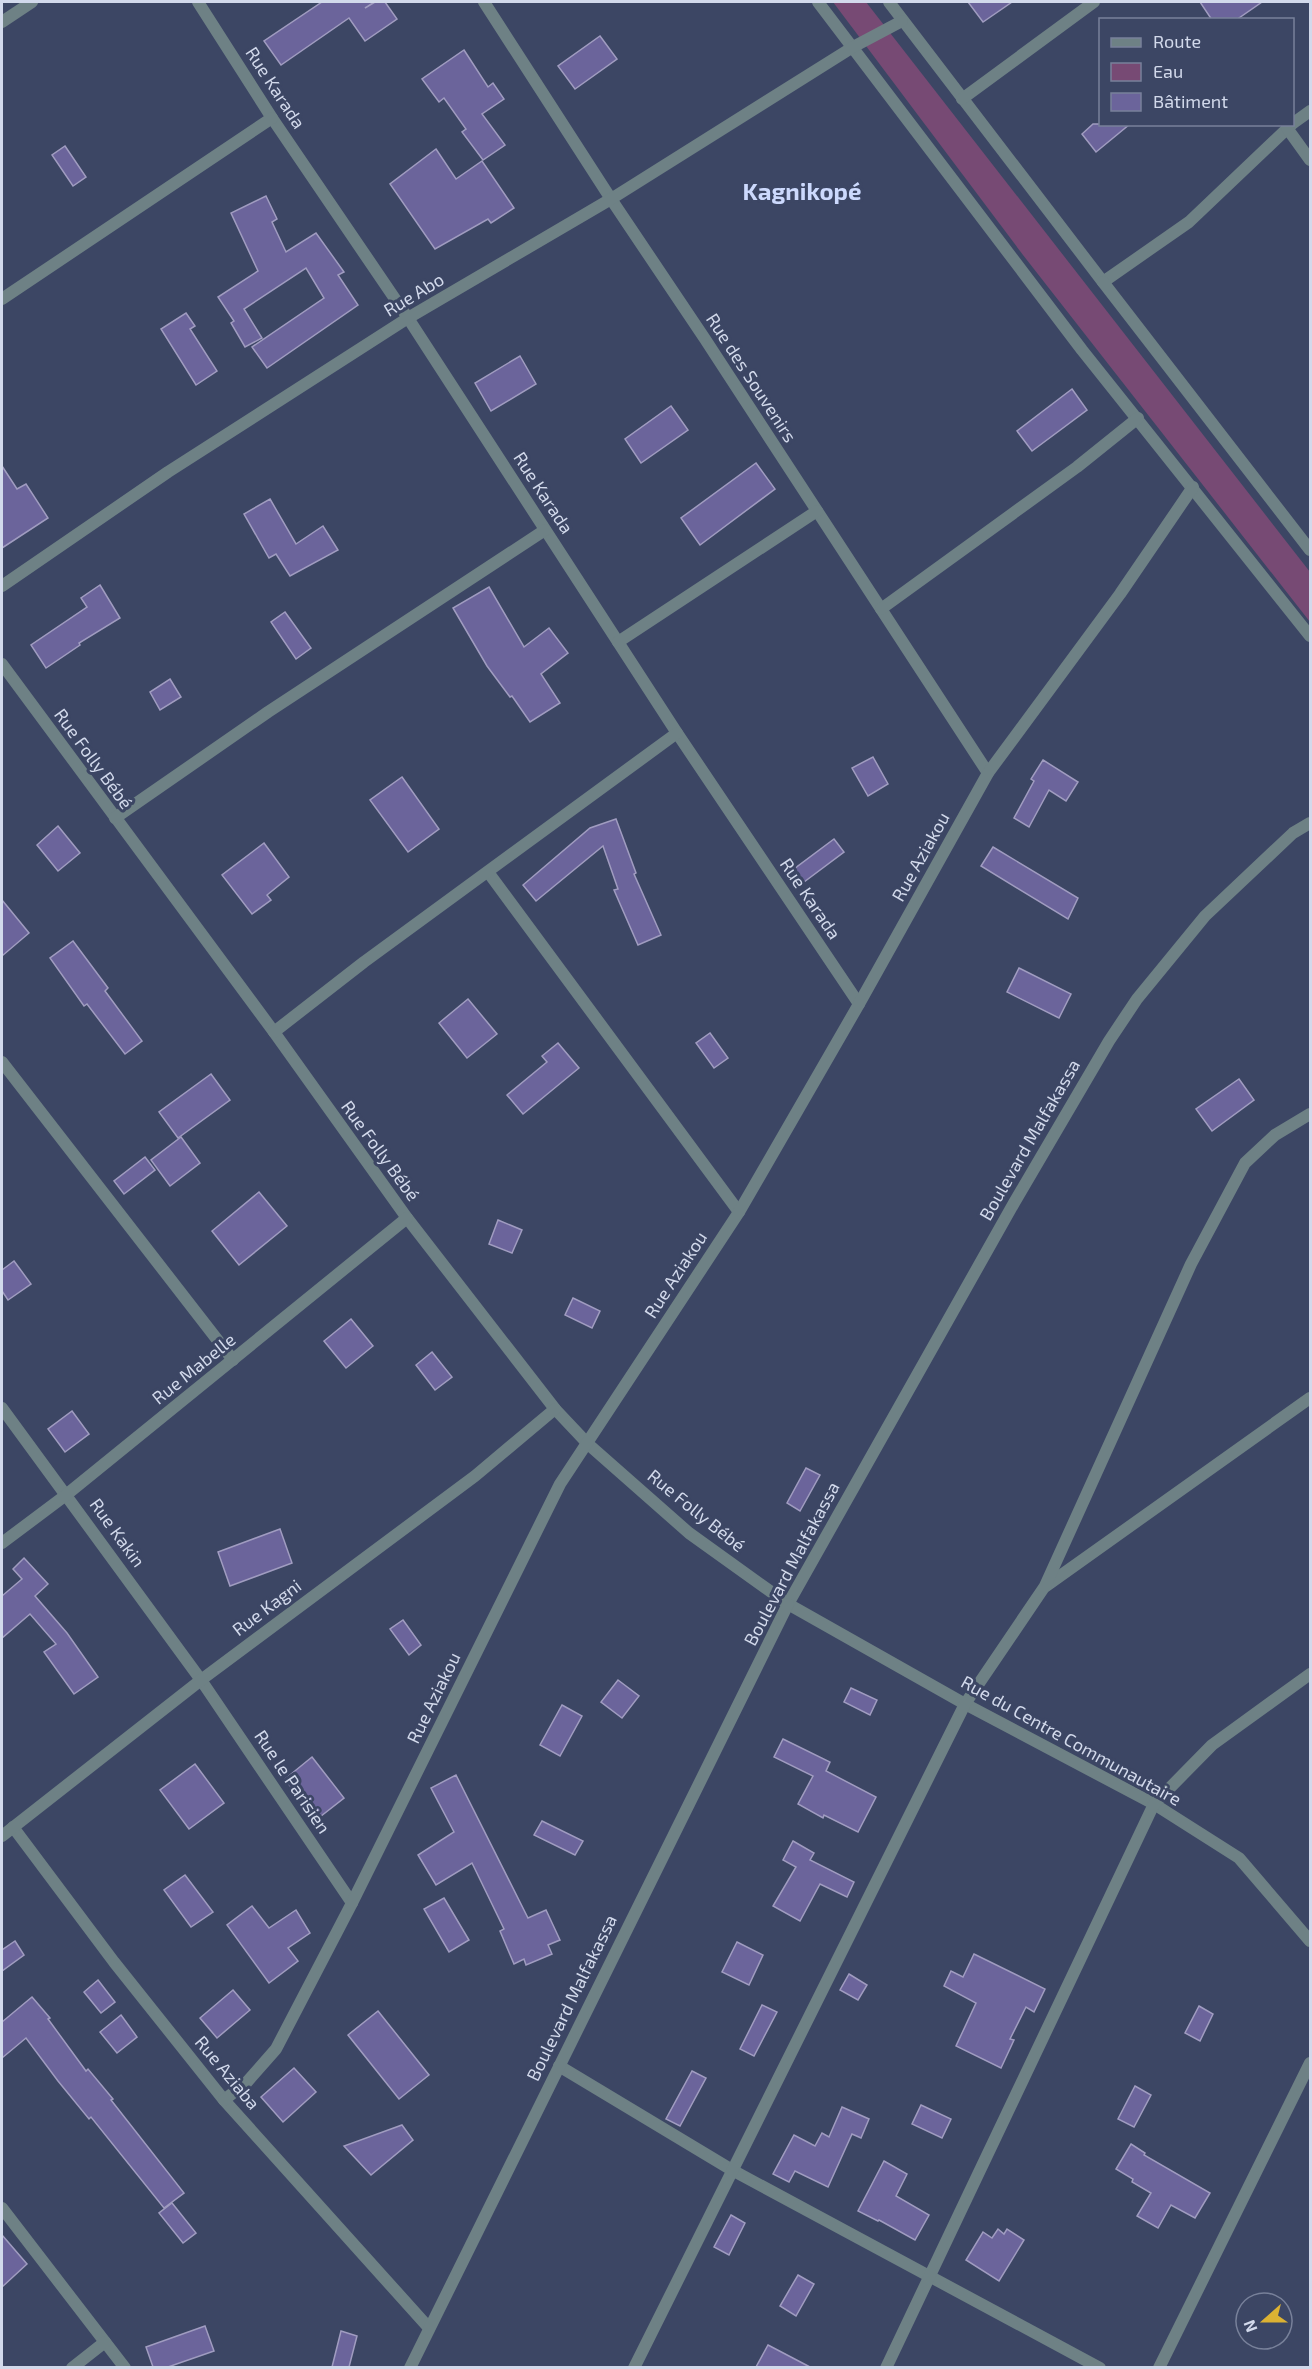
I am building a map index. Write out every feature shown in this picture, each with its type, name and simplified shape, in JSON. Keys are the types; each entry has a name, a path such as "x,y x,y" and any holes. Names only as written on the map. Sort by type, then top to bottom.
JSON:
{"street":[{"path":"2,22 32,2"},
{"name":"Rue Karada","path":"198,2 272,118 408,318 677,733 859,1004"},
{"name":"Rue des Souvenirs","path":"484,2 988,773"},
{"path":"818,2 1082,350 1311,636"},
{"path":"889,2 1311,550"},
{"path":"962,99 1094,2"},
{"name":"Rue Abo","path":"2,586 168,472 408,318 611,199 853,47 902,21"},
{"path":"1294,124 1311,111"},
{"path":"2,299 272,118"},
{"path":"1103,282 1189,222 1291,126 1311,160"},
{"path":"881,609 1077,467 1137,418"},
{"name":"Rue Aziakou","path":"224,2100 247,2082 276,2049 352,1904 561,1484 739,1212 988,773 1120,594 1193,487"},
{"path":"618,642 817,511"},
{"path":"115,818 268,712 545,530"},
{"name":"Rue Folly Bébé","path":"2,664 274,1032 407,1218 555,1409 588,1443 689,1533 788,1605"},
{"path":"274,1032 677,733"},
{"name":"Boulevard Malfakassa","path":"410,2367 788,1605 1014,1203 1109,1041 1137,999 1205,916 1293,833 1311,823"},
{"path":"488,872 739,1212"},
{"path":"2,1062 233,1360"},
{"path":"634,2367 965,1704 1045,1587 1191,1264 1245,1163 1275,1135 1311,1114"},
{"name":"Rue Mabelle","path":"2,1543 66,1495 407,1218"},
{"path":"1045,1587 1311,1398"},
{"name":"Rue Kakin","path":"2,1408 201,1680"},
{"name":"Rue Kagni","path":"2,1836 201,1680 475,1476 555,1409"},
{"name":"Rue du Centre Communautaire","path":"788,1605 965,1704 1154,1804 1239,1858 1311,1941"},
{"path":"886,2367 1154,1804 1212,1745 1311,1674"},
{"name":"Rue le Parisien","path":"201,1680 352,1904"},
{"name":"Rue Aziaba","path":"13,1827 114,1962 224,2100 429,2328"},
{"path":"1159,2367 1311,2063"},
{"path":"559,2066 732,2170 1100,2367"},
{"path":"2,2208 124,2367"},
{"path":"72,2367 105,2342"}],"water":[{"path":"833,2 866,2 1310,572 1310,622 1023,255"}],"building":[{"path":"322,2 374,2 365,8 375,2 385,2 397,19 365,41 349,18 281,65 264,41"},
{"path":"968,2 1012,2 983,22"},
{"path":"1200,2 1262,2 1239,18 1211,18"},
{"path":"600,36 617,59 575,89 558,66"},
{"path":"464,50 488,87 493,83 504,99 482,114 505,145 483,160 462,132 466,129 444,98 439,102 422,79"},
{"path":"1093,124 1128,126 1096,152 1082,134"},
{"path":"65,146 86,177 73,186 52,155"},
{"path":"436,149 456,179 482,161 514,208 491,223 488,219 435,249 390,184"},
{"path":"266,196 277,219 272,222 286,252 316,233 344,272 338,275 358,305 267,368 252,347 324,298 306,268 244,309 262,338 245,347 231,323 234,321 218,297 258,271 231,213"},
{"path":"186,313 195,326 190,329 217,371 196,385 161,329"},
{"path":"520,356 536,384 491,411 475,383"},
{"path":"1072,389 1087,410 1032,451 1017,431"},
{"path":"671,406 688,430 641,463 625,439"},
{"path":"756,463 775,489 700,545 681,518"},
{"path":"2,466 17,489 26,484 48,518 2,548"},
{"path":"270,499 296,544 323,526 338,550 290,576 276,554 269,558 244,514"},
{"path":"100,585 120,618 79,643 80,645 46,668 31,645 87,607 81,598"},
{"path":"489,587 524,647 549,628 568,653 541,674 560,703 530,722 487,666 453,608"},
{"path":"285,612 311,648 296,659 271,622"},
{"path":"170,679 181,697 160,710 150,692"},
{"path":"873,757 888,784 868,796 852,768"},
{"path":"1043,760 1078,782 1066,801 1049,790 1029,827 1014,818 1034,781 1031,779"},
{"path":"402,777 439,829 408,852 370,800"},
{"path":"616,819 636,873 634,874 661,935 638,945 614,890 618,889 603,846 536,901 523,885 590,828"},
{"path":"58,826 80,853 58,871 37,845"},
{"path":"834,839 844,852 804,882 794,869"},
{"path":"264,843 289,877 267,895 271,900 252,914 222,875"},
{"path":"993,847 1078,898 1068,919 981,866"},
{"path":"2,900 29,933 2,956"},
{"path":"73,941 108,988 105,991 142,1041 125,1054 87,1004 84,1006 50,958"},
{"path":"1019,968 1071,994 1059,1018 1007,992"},
{"path":"468,999 497,1034 467,1058 439,1023"},
{"path":"710,1033 728,1058 714,1068 696,1043"},
{"path":"558,1043 579,1068 523,1114 507,1095 547,1062 542,1056"},
{"path":"211,1074 230,1100 178,1138 159,1112"},
{"path":"1239,1079 1254,1100 1212,1131 1196,1109"},
{"path":"181,1137 200,1163 170,1186 151,1160"},
{"path":"145,1157 155,1170 124,1194 114,1181"},
{"path":"259,1192 287,1226 239,1265 212,1231"},
{"path":"498,1220 522,1230 512,1253 489,1244"},
{"path":"14,1261 31,1284 8,1300 2,1291 2,1270"},
{"path":"573,1298 600,1311 592,1328 565,1315"},
{"path":"351,1319 373,1346 346,1368 324,1341"},
{"path":"432,1352 452,1377 435,1390 416,1365"},
{"path":"72,1411 89,1434 65,1452 48,1429"},
{"path":"806,1468 820,1475 800,1511 787,1503"},
{"path":"280,1529 292,1563 230,1586 218,1552"},
{"path":"24,1558 48,1584 35,1596 67,1633 98,1677 74,1694 44,1652 56,1644 30,1614 2,1638 2,1596 22,1579 13,1569"},
{"path":"403,1620 421,1645 409,1655 390,1629"},
{"path":"618,1680 639,1696 622,1718 601,1702"},
{"path":"851,1688 877,1700 870,1715 844,1702"},
{"path":"562,1705 582,1716 560,1756 540,1745"},
{"path":"783,1739 830,1762 826,1771 876,1797 858,1832 824,1815 823,1818 798,1804 813,1776 774,1757"},
{"path":"312,1757 344,1798 316,1820 285,1779"},
{"path":"195,1764 224,1803 189,1829 160,1790"},
{"path":"456,1775 528,1918 546,1910 560,1940 548,1945 552,1954 526,1965 524,1959 514,1964 500,1931 504,1929 472,1863 436,1885 418,1855 454,1832 431,1788"},
{"path":"542,1821 583,1841 575,1855 534,1835"},
{"path":"793,1841 814,1853 810,1860 854,1882 847,1897 820,1884 800,1921 773,1906 796,1867 783,1860"},
{"path":"185,1875 213,1912 191,1927 164,1890"},
{"path":"444,1898 469,1940 449,1952 424,1909"},
{"path":"252,1906 269,1928 296,1910 310,1933 288,1948 298,1961 269,1983 227,1925"},
{"path":"15,1941 24,1955 2,1971 2,1950"},
{"path":"737,1942 763,1955 749,1985 722,1972"},
{"path":"974,1954 1045,1989 1034,2012 1026,2007 1010,2039 1014,2040 1001,2068 956,2046 976,2003 944,1986 951,1971 963,1977"},
{"path":"849,1974 867,1985 858,2000 840,1990"},
{"path":"98,1980 115,2002 101,2013 84,1992"},
{"path":"233,1990 250,2010 217,2038 200,2018"},
{"path":"32,1997 50,2018 48,2019 86,2071 88,2069 113,2099 111,2100 184,2193 164,2208 91,2117 89,2119 58,2081 26,2038 2,2058 2,2022"},
{"path":"762,2005 777,2012 754,2056 740,2049"},
{"path":"1199,2006 1213,2014 1200,2041 1185,2033"},
{"path":"378,2011 429,2075 399,2099 348,2035"},
{"path":"121,2015 137,2037 117,2053 100,2032"},
{"path":"294,2068 316,2092 283,2122 261,2097"},
{"path":"692,2071 706,2078 680,2126 666,2119"},
{"path":"1135,2086 1151,2095 1134,2127 1118,2119"},
{"path":"921,2105 951,2119 942,2138 912,2124"},
{"path":"842,2107 869,2119 861,2138 852,2134 828,2187 795,2171 789,2182 773,2174 794,2135 815,2146 822,2133 829,2137"},
{"path":"402,2125 413,2140 371,2175 344,2146"},
{"path":"1131,2144 1145,2153 1144,2155 1210,2193 1195,2218 1171,2205 1158,2228 1137,2216 1151,2193 1116,2169"},
{"path":"884,2161 907,2174 896,2196 929,2215 915,2240 858,2211"},
{"path":"172,2203 196,2233 183,2243 159,2213"},
{"path":"731,2215 745,2223 729,2255 714,2247"},
{"path":"998,2229 1004,2234 1007,2229 1024,2240 999,2281 966,2260 983,2232 992,2238"},
{"path":"2,2235 27,2264 2,2287"},
{"path":"798,2275 814,2284 796,2316 780,2306"},
{"path":"205,2326 214,2351 168,2367 153,2367 146,2347"},
{"path":"341,2331 357,2336 349,2367 332,2367"},
{"path":"768,2345 810,2367 756,2367"}],"district":[{"name":"Kagnikopé","path":"802,192"}]}
